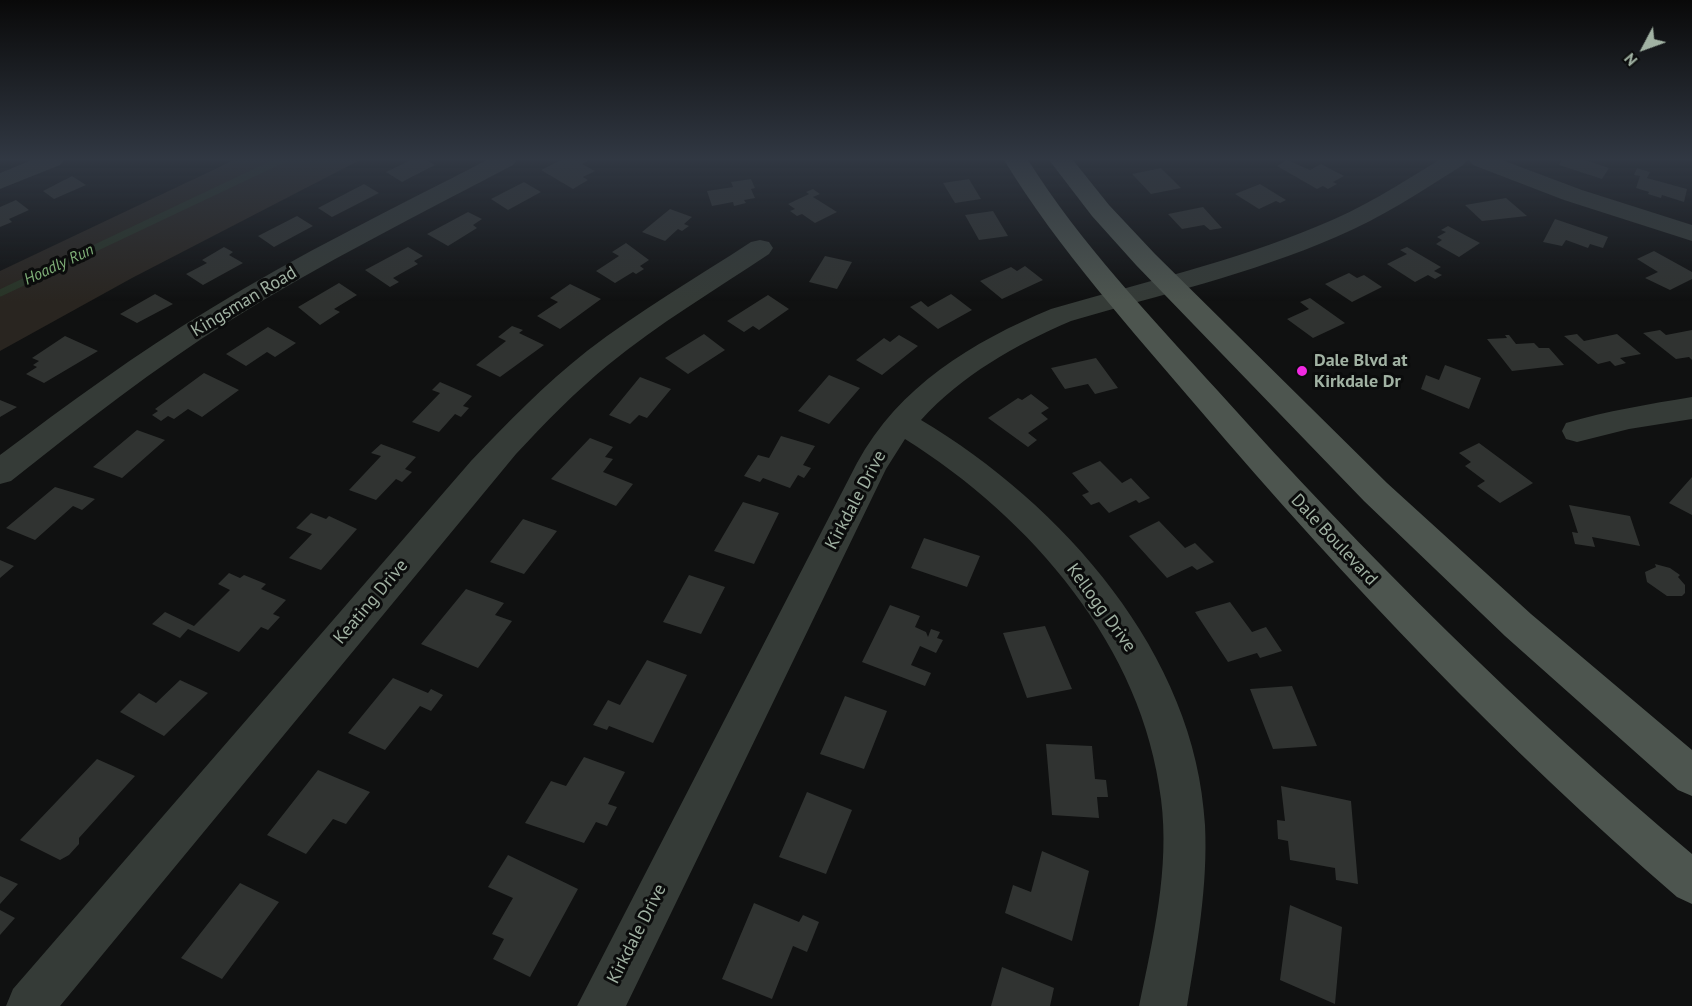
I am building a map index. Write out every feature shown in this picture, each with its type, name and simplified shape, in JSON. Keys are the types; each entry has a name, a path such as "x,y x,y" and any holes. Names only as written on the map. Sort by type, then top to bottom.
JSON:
{"main road":[{"name":"Dale Boulevard","path":"1048,207 1120,297 1265,466 1433,644 1539,746 1692,882"},
{"path":"1098,207 1297,413 1459,571 1566,669 1692,776"}],"street":[{"name":"Kingsman Road","path":"0,472 114,386 183,338 249,297 417,207"},
{"name":"Kirkdale Drive","path":"601,1006 873,463 902,422 923,399 958,370 996,346 1061,315 1283,249 1329,231 1377,207"},
{"path":"1610,207 1692,233"},
{"name":"Keating Drive","path":"30,1006 474,479 525,424 577,375 632,333 760,248"},
{"path":"1577,431 1629,418 1692,408"},
{"name":"Kellogg Drive","path":"902,422 946,450 990,483 1038,530 1108,611 1130,645 1158,701 1174,753 1182,799 1185,862 1178,928 1163,1006"}],"shaded area":[{"path":"135,207 269,207 132,278 0,351 0,271"}],"building":[{"path":"0,207 25,207 29,210 9,219 12,222 0,227"},
{"path":"320,207 352,207 332,217 318,208"},
{"path":"792,207 829,207 837,212 815,223 802,214 797,216 790,211 795,209"},
{"path":"1203,207 1222,228 1210,230 1204,225 1182,229 1168,214"},
{"path":"1467,207 1516,207 1527,216 1482,221"},
{"path":"670,209 692,217 684,224 689,226 682,231 678,229 665,241 642,232"},
{"path":"993,211 1008,236 979,240 965,215"},
{"path":"468,212 482,219 473,225 477,228 448,246 427,234"},
{"path":"297,216 313,226 274,247 258,236"},
{"path":"1555,219 1608,237 1603,248 1590,244 1588,248 1566,240 1562,246 1543,242"},
{"path":"1448,226 1480,243 1459,257 1436,244 1442,240 1437,237 1446,232 1441,230"},
{"path":"626,243 649,260 640,266 644,269 636,274 633,272 615,283 596,271 619,256 612,252"},
{"path":"224,247 233,252 229,255 243,263 203,285 186,274 207,263 202,260"},
{"path":"408,247 423,256 414,261 418,264 393,278 399,282 390,287 365,270"},
{"path":"1407,247 1441,267 1434,271 1442,275 1435,279 1428,275 1415,282 1387,264 1407,254 1400,250"},
{"path":"1654,251 1692,272 1692,279 1670,290 1645,278 1658,272 1637,259"},
{"path":"825,256 852,262 837,289 809,282"},
{"path":"1025,266 1043,280 1002,299 980,281 1011,267 1017,271"},
{"path":"1349,273 1357,278 1364,275 1382,287 1352,302 1325,284"},
{"path":"339,283 357,295 334,309 340,312 320,325 298,307"},
{"path":"570,284 601,299 560,329 537,316 558,302 550,298"},
{"path":"155,294 173,304 137,323 120,314"},
{"path":"951,294 972,310 938,329 910,307 921,301 928,307"},
{"path":"768,295 789,309 759,330 753,326 744,332 727,321"},
{"path":"1310,298 1345,323 1313,338 1287,319 1309,309 1300,302"},
{"path":"512,326 523,330 519,333 544,345 500,377 476,365 506,341 498,337"},
{"path":"268,327 296,343 275,357 267,352 246,366 226,354"},
{"path":"1660,330 1666,335 1692,330 1692,360 1689,357 1676,359 1643,333"},
{"path":"704,334 725,350 688,374 665,358"},
{"path":"1577,334 1584,341 1617,334 1641,354 1620,358 1626,363 1615,366 1610,361 1598,364 1564,336"},
{"path":"899,335 918,346 882,375 856,360 884,338 890,342"},
{"path":"1505,335 1509,335 1516,344 1534,343 1539,348 1549,348 1564,365 1512,371 1487,339 1507,338"},
{"path":"65,336 98,351 44,383 26,374 37,367 33,365 39,361 32,358"},
{"path":"1096,358 1118,388 1095,394 1088,384 1065,389 1051,368"},
{"path":"1445,365 1481,378 1469,409 1421,389 1426,375 1439,380"},
{"path":"204,373 239,390 202,417 188,409 174,419 168,416 161,421 152,415 158,411 155,409"},
{"path":"829,375 860,388 829,424 798,411"},
{"path":"640,377 671,389 647,418 639,415 630,424 609,415"},
{"path":"440,382 472,396 463,406 469,408 461,417 455,414 439,432 412,422 440,393 432,390"},
{"path":"1031,394 1049,408 1041,413 1048,419 1028,433 1037,440 1028,447 988,418 1018,398 1022,400"},
{"path":"0,400 17,407 0,417"},
{"path":"137,430 165,440 122,478 93,467"},
{"path":"781,436 815,446 803,465 811,468 804,478 798,475 790,488 763,478 760,482 744,476 758,455 769,458"},
{"path":"590,438 613,447 605,457 613,459 603,472 633,484 616,506 551,479"},
{"path":"1479,443 1533,483 1500,503 1477,486 1485,481 1465,466 1471,462 1459,453"},
{"path":"381,444 416,457 405,469 412,472 402,482 396,479 376,500 349,490 381,456 371,453"},
{"path":"1100,461 1122,483 1131,478 1150,498 1139,503 1136,500 1109,513 1099,502 1091,505 1082,495 1089,492 1072,473"},
{"path":"1692,477 1692,515 1669,503"},
{"path":"55,487 95,499 82,510 73,506 35,540 6,528"},
{"path":"743,502 779,513 754,564 714,551"},
{"path":"1569,505 1630,516 1640,546 1592,537 1595,547 1575,544 1572,532 1578,533"},
{"path":"311,513 326,519 329,516 357,529 321,570 289,558 312,534 296,528"},
{"path":"523,519 557,531 524,574 490,562"},
{"path":"1159,521 1185,548 1195,543 1214,562 1197,570 1192,566 1167,578 1129,536"},
{"path":"924,538 980,556 967,587 911,568"},
{"path":"0,560 14,566 0,578"},
{"path":"1655,564 1670,568 1680,575 1678,577 1685,585 1685,593 1682,596 1667,596 1647,582 1645,572 1656,567"},
{"path":"229,573 240,578 244,575 266,584 261,589 286,600 273,614 280,617 268,630 261,627 239,652 188,629 180,638 152,624 165,612 194,626 230,590 218,584"},
{"path":"689,575 725,587 701,634 663,622"},
{"path":"466,589 504,603 495,615 512,621 478,668 421,644"},
{"path":"1230,602 1252,632 1266,627 1282,651 1260,658 1257,653 1228,662 1195,612"},
{"path":"890,605 920,616 915,627 926,632 928,637 931,629 940,632 937,638 943,640 936,653 920,646 911,665 931,673 925,686 862,662"},
{"path":"1045,626 1072,689 1027,698 1003,633"},
{"path":"647,660 687,675 653,743 609,726 607,730 593,725 608,700 620,705"},
{"path":"393,678 428,693 431,689 443,695 431,711 420,706 385,750 348,733"},
{"path":"180,680 208,693 164,736 120,712 139,693 156,703"},
{"path":"1292,686 1317,746 1273,749 1250,689"},
{"path":"845,696 887,711 864,769 820,754"},
{"path":"1046,744 1092,746 1095,779 1106,780 1108,797 1097,797 1099,818 1052,815"},
{"path":"584,757 625,772 608,804 617,807 607,826 596,822 584,843 525,823 551,781 566,786"},
{"path":"97,759 135,776 79,838 79,844 69,855 60,860 20,840"},
{"path":"318,770 370,792 346,824 333,819 306,854 267,835"},
{"path":"1281,786 1351,801 1358,884 1336,880 1335,868 1290,860 1288,841 1278,839 1277,820 1285,821"},
{"path":"807,792 852,810 826,874 779,857"},
{"path":"1042,851 1089,871 1072,941 1005,913 1013,885 1031,892"},
{"path":"508,855 578,889 530,977 493,959 504,939 492,934 513,898 488,887"},
{"path":"0,876 18,884 0,904"},
{"path":"240,883 279,902 222,979 181,958"},
{"path":"754,903 799,922 803,915 819,922 807,952 793,946 772,999 722,979"},
{"path":"1290,905 1342,927 1335,1004 1280,980"},
{"path":"0,910 15,918 0,935"},
{"path":"1002,967 1054,988 1050,1006 991,1006"}],"waterway":[{"name":"Hoadly Run","path":"0,293 182,207"}],"place":[{"name":"Dale Blvd at Kirkdale Dr","path":"1302,371"}]}
